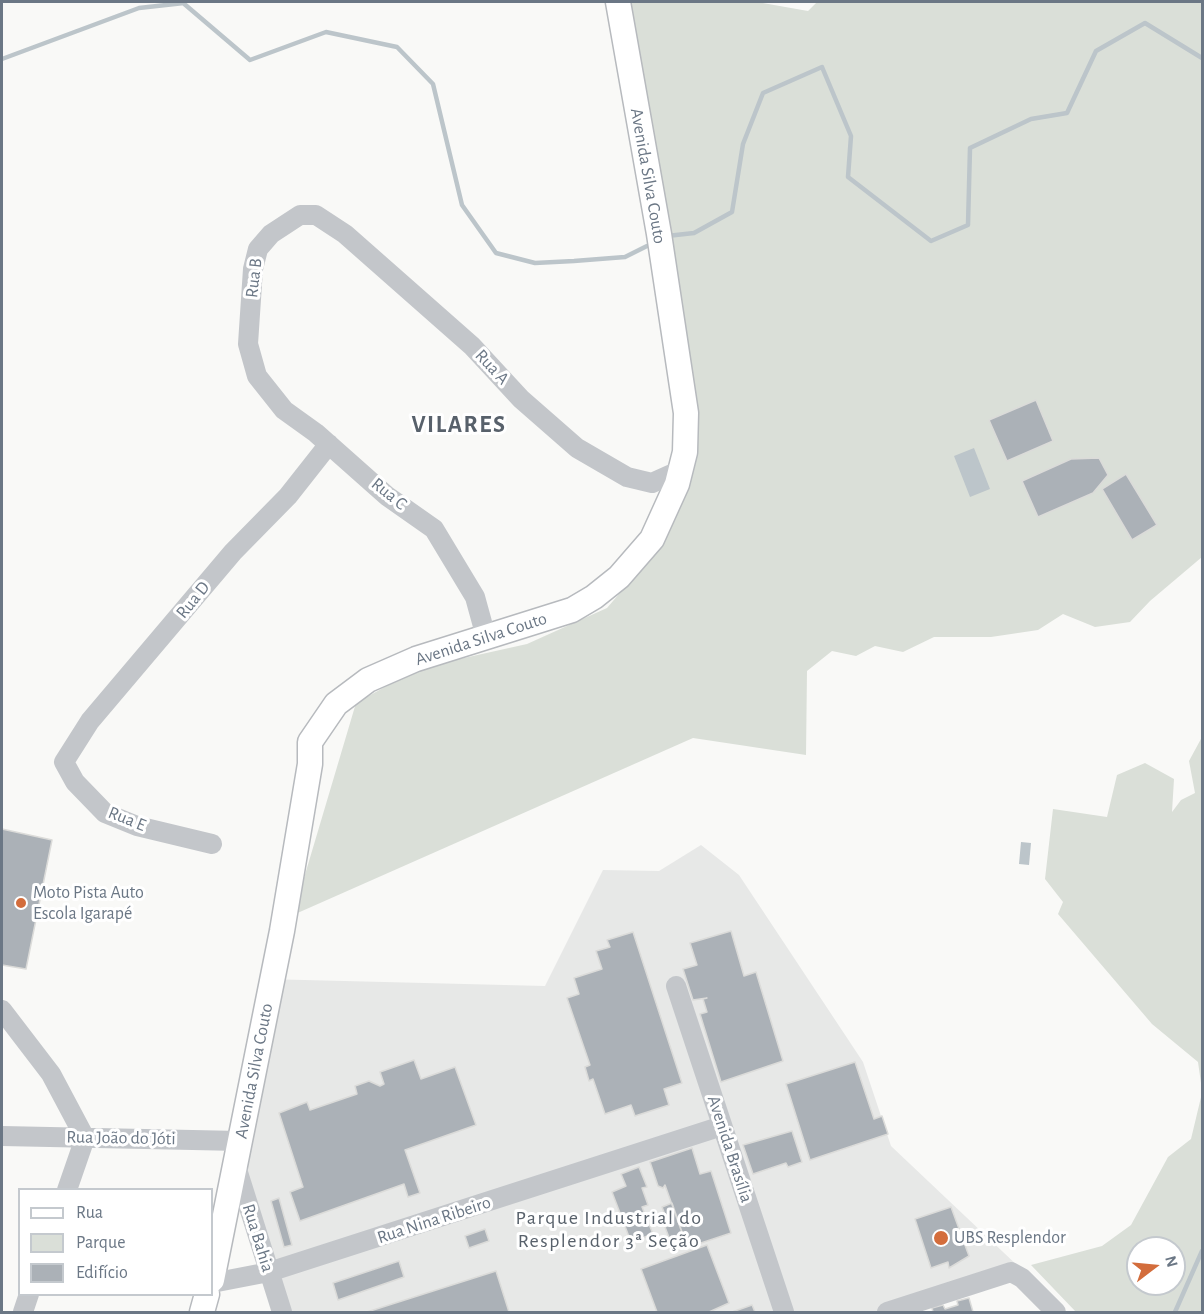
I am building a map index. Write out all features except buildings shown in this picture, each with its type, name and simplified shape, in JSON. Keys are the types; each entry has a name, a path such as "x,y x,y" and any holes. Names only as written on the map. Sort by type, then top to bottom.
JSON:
{"main road":[{"name":"Avenida Silva Couto","path":"213,1277 282,931 310,764 310,742 336,704 368,680 416,659 572,610 594,597 619,577 652,539 664,517 681,470 685,452 686,412 659,234 618,2"},
{"path":"202,1312 206,1296"}],"street":[{"name":"Rua A","path":"316,214 345,234 472,346 521,399 577,448 627,477 652,483 681,470"},
{"name":"Rua B","path":"257,376 248,344 253,269 258,249 271,234 286,223 300,215 316,214"},
{"name":"Rua C","path":"257,376 284,410 329,444 387,495 434,529 475,597 486,637"},
{"name":"Rua D","path":"64,762 90,721 233,552 288,495 329,444"},
{"name":"Rua E","path":"64,762 75,782 105,813 137,826 212,844"},
{"name":"Avenida Brasília","path":"676,986 784,1312"},
{"path":"2,1010 51,1074 85,1138 68,1188"},
{"name":"Rua Nina Ribeiro","path":"213,1282 268,1272 722,1126"},
{"name":"Rua João do Jóti","path":"2,1136 85,1138 238,1152"},
{"name":"Rua Bahia","path":"238,1152 268,1272 282,1312"},
{"path":"887,1312 912,1309 1011,1272 1022,1278 1056,1312"},
{"path":"23,1312 28,1296"}],"shaded area":[{"path":"974,448 990,489 970,497 954,456"},
{"path":"1021,842 1031,843 1029,865 1019,864"},
{"path":"701,845 739,875 863,1062 891,1146 1021,1269 888,1312 286,1312 231,1141 264,979 545,986 603,870 659,871"}],"green space":[{"path":"626,2 757,2 808,11 817,2 1202,2 1202,557 1150,601 1130,622 1095,627 1063,614 1038,630 991,637 934,637 903,652 875,646 856,656 832,651 807,671 806,755 693,738 293,915 356,703 419,668 527,644 607,608 666,539 687,487"},
{"path":"1202,737 1202,1090 1198,1062 1152,1024 1058,914 1063,902 1045,879 1053,809 1107,817 1117,775 1145,763 1174,779 1172,812 1181,800 1195,793 1189,761"},
{"path":"1202,1093 1202,1312 1076,1312 1031,1265 1102,1246 1131,1225 1168,1157 1191,1139"}],"waterway":[{"path":"182,2 250,60 326,32 397,47 433,84 462,205 496,253 535,263 625,257 647,246"},
{"path":"2,59 139,8 184,3"},
{"path":"667,236 694,233 732,212 743,144 763,93 822,67 851,136 848,177 931,241 968,225 970,148 1031,119 1067,113 1096,51 1145,23 1202,58"},
{"path":"1175,1312 1202,1251"}],"place":[{"name":"Moto Pista Auto Escola Igarapé","path":"21,903"},
{"name":"UBS Resplendor","path":"941,1238"}],"district":[{"name":"VILARES","path":"459,425"},
{"name":"Parque Industrial do Resplendor 3ª Seção","path":"609,1230"}]}
